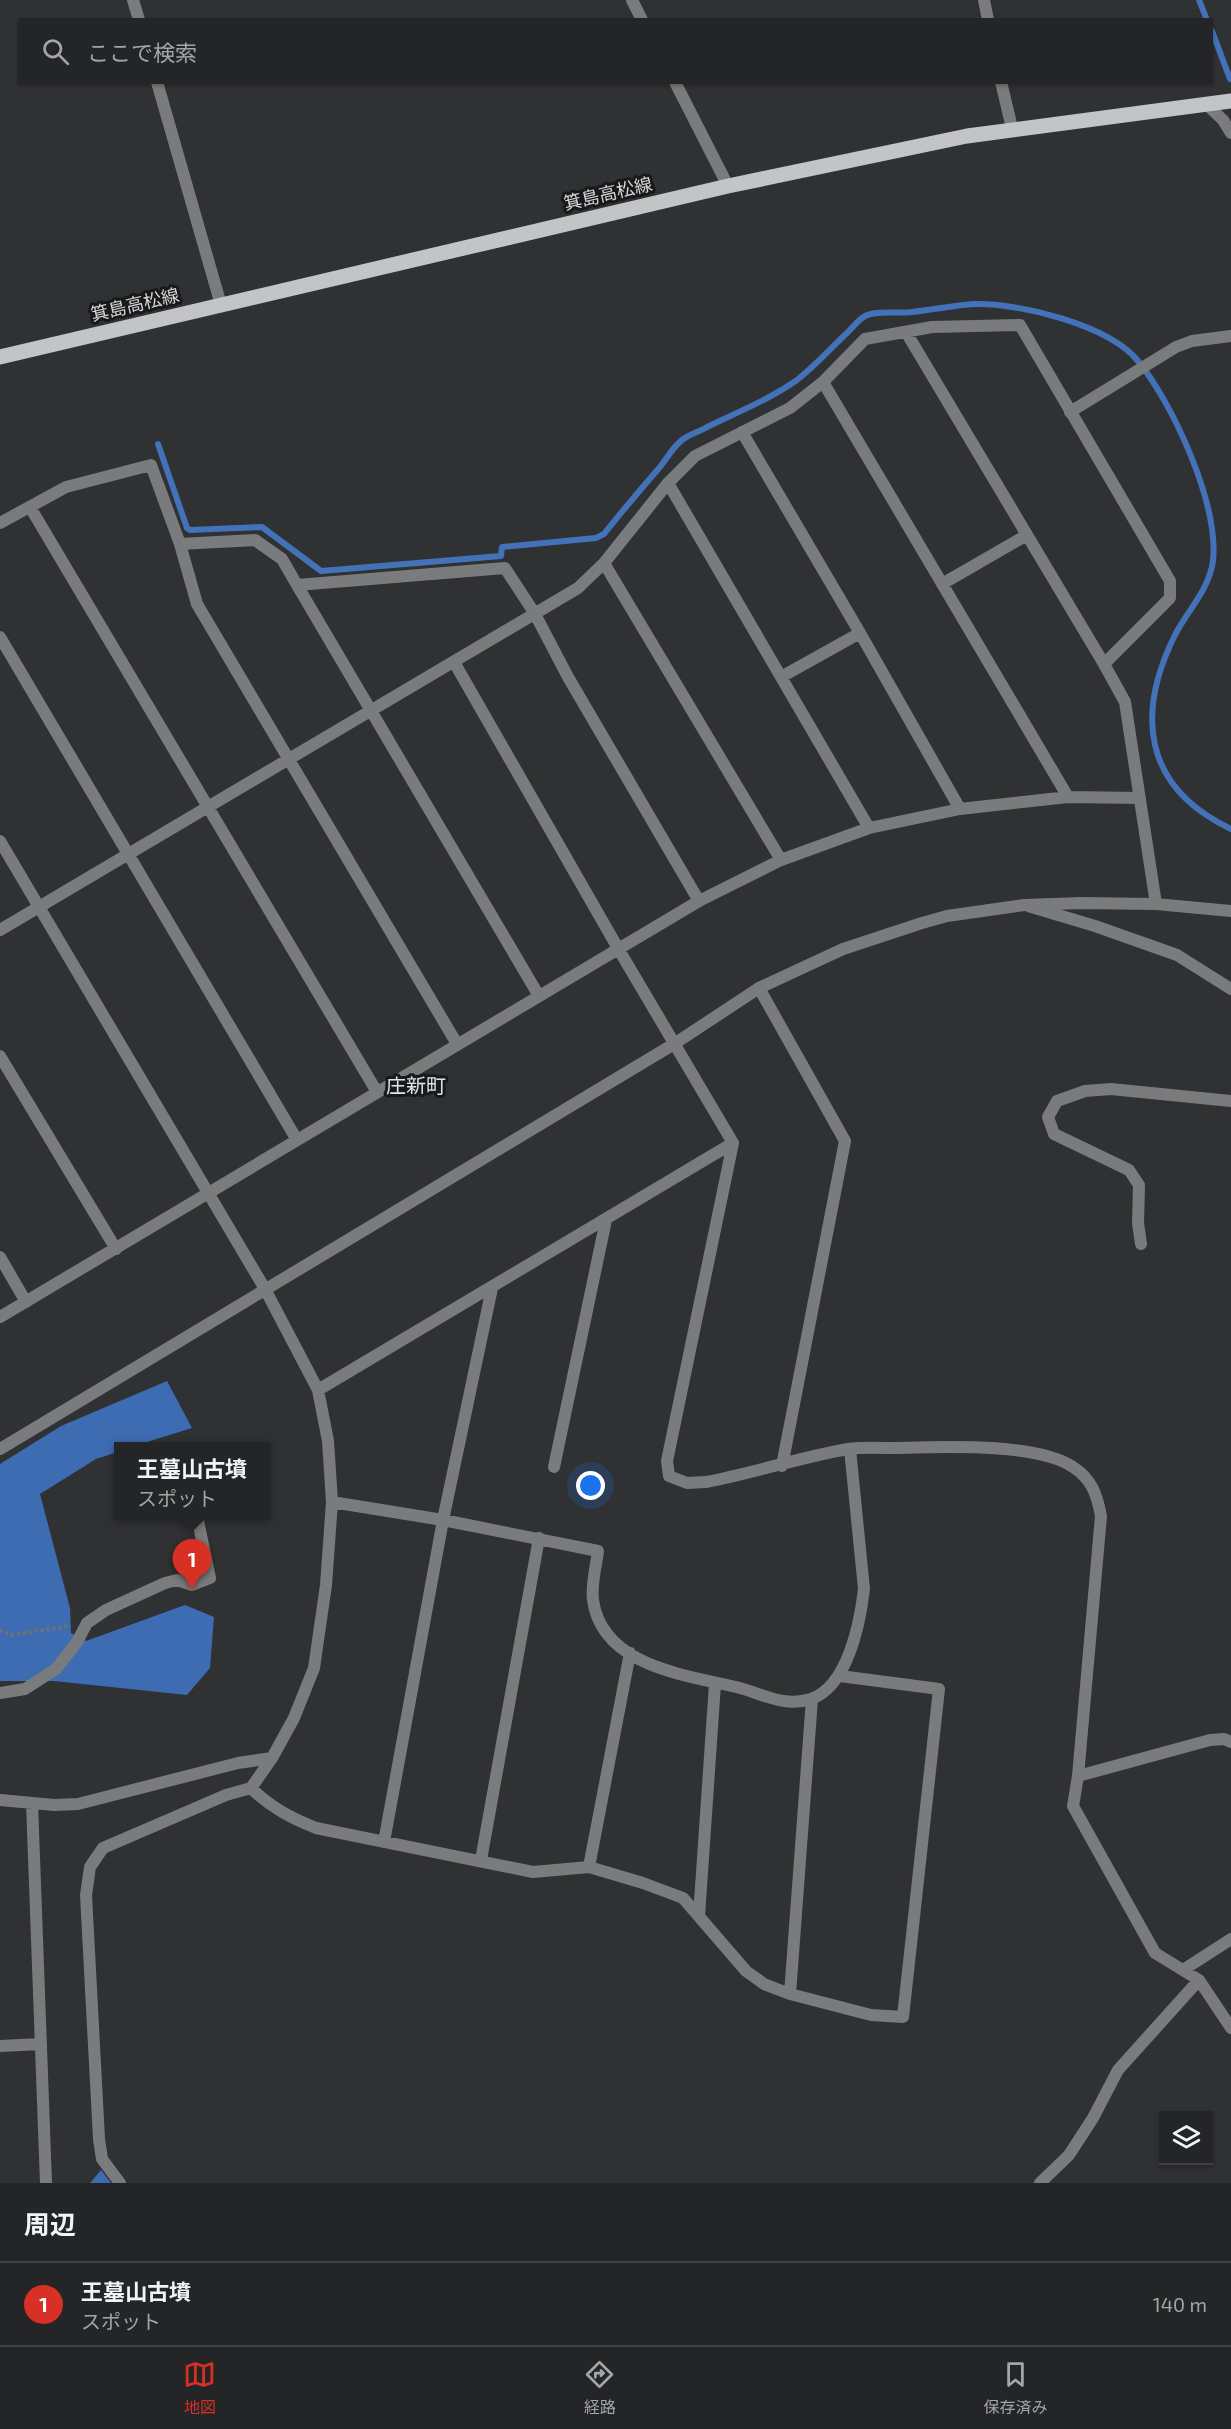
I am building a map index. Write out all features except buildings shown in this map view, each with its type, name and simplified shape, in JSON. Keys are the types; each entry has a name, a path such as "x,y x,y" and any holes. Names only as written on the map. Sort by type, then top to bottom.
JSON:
{"main road":[{"name":"箕島高松線","path":"0,357 728,186 967,136 1231,101"}],"street":[{"path":"133,0 139,18"},
{"path":"632,0 641,18"},
{"path":"984,0 988,18"},
{"path":"158,84 221,305"},
{"path":"676,84 728,186"},
{"path":"1001,84 1012,129"},
{"path":"1206,104 1223,120 1231,133"},
{"path":"0,930 38,905 578,588 604,564 668,483 695,456 790,408 823,382 865,339 932,327 1020,325 1170,581 1170,598 1104,664"},
{"path":"906,332 1125,702 1156,904"},
{"path":"1070,412 1176,347 1192,341 1231,336"},
{"path":"823,382 1068,797"},
{"path":"742,432 960,809"},
{"path":"0,523 66,487 151,465 180,544 197,604 457,1044"},
{"path":"668,483 869,828"},
{"path":"30,507 377,1092"},
{"path":"942,584 1027,535"},
{"path":"180,544 255,540 282,559 539,996"},
{"path":"604,564 781,860"},
{"path":"297,585 505,568 535,614 568,677 699,901"},
{"path":"781,677 860,633"},
{"path":"0,637 297,1140"},
{"path":"454,662 733,1143 667,1461 669,1476 687,1483 746,1474 850,1449 922,1447 1012,1450 1057,1458 1088,1479 1097,1495 1101,1516 1078,1776 1072,1806 1155,1953 1199,1980 1231,2028"},
{"path":"0,1317 699,901 781,860 869,828 960,809 1068,797 1140,798"},
{"path":"0,841 265,1289 318,1390 328,1441 332,1502 326,1586 314,1668 294,1718 272,1758 251,1788 226,1795 103,1848 90,1866 86,1895 99,2139 102,2158 120,2183"},
{"path":"0,1449 674,1044 759,988 843,950 947,916 1024,905 1156,904 1231,911"},
{"path":"1024,905 1095,926 1177,955 1231,989"},
{"path":"759,988 845,1141 782,1466"},
{"path":"0,1056 116,1249"},
{"path":"1141,1244 1138,1223 1139,1185 1129,1170 1054,1134 1048,1117 1057,1101 1086,1091 1111,1089 1231,1101"},
{"path":"318,1390 733,1143"},
{"path":"554,1467 606,1220"},
{"path":"0,1257 26,1302"},
{"path":"384,1842 443,1520 492,1288"},
{"path":"332,1502 443,1520 598,1551 593,1600 598,1620 613,1641 630,1653 655,1667 715,1684 736,1687 775,1701 812,1699 840,1676 862,1611 864,1589 850,1449"},
{"path":"0,1694 25,1689 56,1669 77,1642 87,1623 106,1610 165,1583 177,1580 192,1585 210,1578 198,1520"},
{"path":"481,1860 538,1538"},
{"path":"589,1867 630,1653"},
{"path":"251,1788 264,1802 316,1828 533,1872 589,1867 644,1883 683,1898 746,1971 764,1984 790,1994 872,2015 903,2017 939,1689 840,1676"},
{"path":"699,1916 715,1684"},
{"path":"790,1994 812,1699"},
{"path":"1078,1776 1210,1740 1224,1739 1231,1742"},
{"path":"0,1800 78,1804 238,1763 272,1758"},
{"path":"32,1803 46,2183"},
{"path":"1183,1970 1231,1939"},
{"path":"1040,2183 1069,2155 1093,2118 1118,2070 1199,1980"},
{"path":"0,2046 40,2044"}],"path":[{"path":"0,1629 10,1635 87,1623"}],"shaded area":[{"path":"167,1381 192,1428 147,1442 114,1442 114,1453 96,1459 40,1494 70,1608 71,1633 86,1641 185,1605 214,1617 210,1668 187,1695 54,1681 0,1681 0,1464 61,1426"},
{"path":"101,2170 111,2183 90,2183"}],"waterway":[{"path":"1199,0 1206,18"},
{"path":"1213,34 1230,79"},
{"path":"158,444 187,528 190,530 262,527 321,571 501,556 502,547 596,538 604,534 682,440 787,387 817,363 865,316 975,304 1015,307 1086,327 1125,348 1152,380 1179,428 1201,484 1213,538 1211,571 1203,590 1176,633 1163,663 1155,692 1152,720 1155,746 1164,770 1180,792 1202,812 1231,829"}],"place":[{"name":"王墓山古墳","path":"192,1589"}],"district":[{"name":"庄新町","path":"416,1086"}]}
